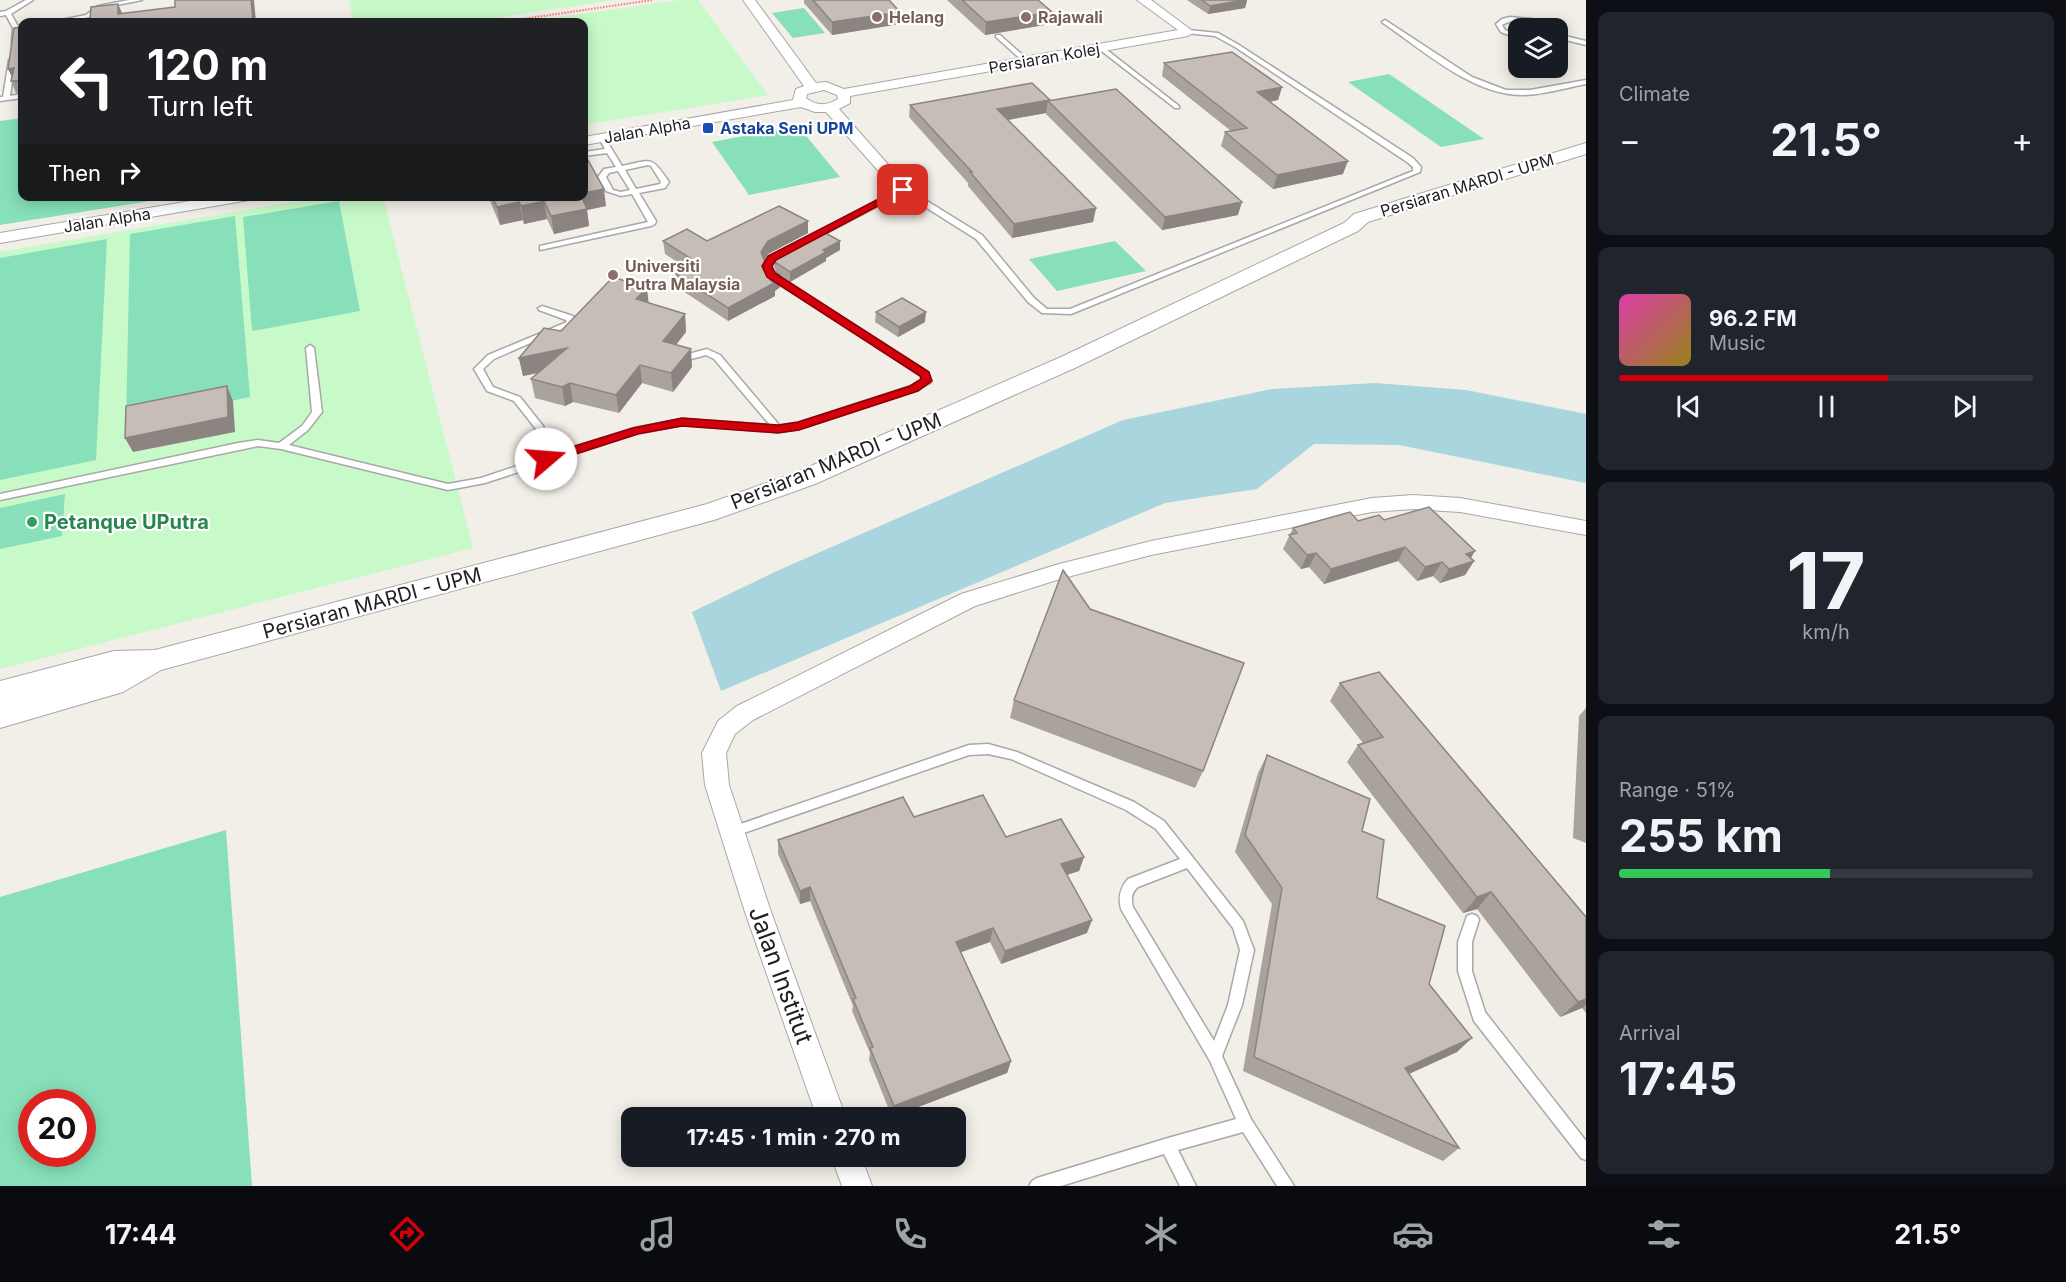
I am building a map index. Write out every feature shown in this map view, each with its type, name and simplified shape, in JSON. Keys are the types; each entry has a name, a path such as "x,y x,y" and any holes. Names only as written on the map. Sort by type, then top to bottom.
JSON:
{"street":[{"path":"748,0 812,87"},
{"path":"1143,0 1188,33"},
{"name":"Persiaran Kolej","path":"843,93 1188,33"},
{"path":"801,103 798,99 801,92 812,87 833,88 843,93 845,100 830,108 903,190"},
{"name":"Jalan Alpha","path":"588,140 801,103 813,107 830,108"},
{"name":"Persiaran MARDI - UPM","path":"155,661 714,511 806,478 1069,362 1351,227 1361,218 1586,148"},
{"name":"Persiaran MARDI - UPM","path":"1351,227 1375,225 1586,167"},
{"name":"Jalan Alpha","path":"0,238 219,201"},
{"name":"Jalan Institut","path":"828,1107 757,909 717,785 714,753 726,728 745,713 968,600 1059,572 1151,548 1372,505 1413,502 1460,505 1586,528"},
{"path":"0,693 114,662 155,661"},
{"path":"0,716 113,684 155,661"},
{"path":"850,1167 857,1186"}],"lane":[{"path":"18,27 4,13 30,0"},
{"path":"81,18 100,7 139,0"},
{"path":"1508,20 1499,24 1503,31 1508,33"},
{"path":"1385,22 1481,85 1500,91 1521,93 1586,82"},
{"path":"18,32 3,99 18,97"},
{"path":"802,243 903,190 979,237 1031,300 1045,311 1057,313 1082,308 1416,172 1418,167 1410,160 1237,46 1216,34 1188,33"},
{"path":"998,36 1026,61"},
{"path":"1568,39 1586,43"},
{"path":"1101,48 1177,107"},
{"path":"543,248 651,224 652,221 635,191 602,138"},
{"path":"588,153 610,150"},
{"path":"648,163 654,165 665,182 662,186 635,191 621,194 610,191 602,177 607,171 648,163"},
{"path":"0,496 258,443 281,446 448,487 482,481 637,430 682,422 778,429 799,426 914,388 927,381 925,374 771,275 767,266 772,258 792,248"},
{"path":"542,308 570,318 572,323 491,357 478,369 490,389 517,399 540,428 546,459"},
{"path":"281,446 305,428 317,412 310,348"},
{"path":"684,358 707,352 717,357 778,429"},
{"path":"732,832 969,750 988,750 1013,755 1130,806 1160,825 1238,926 1247,950 1235,1005 1215,1056"},
{"path":"1189,861 1133,883 1126,890 1124,900 1127,909 1215,1056 1246,1124 1286,1186"},
{"path":"1472,920 1465,942 1465,971 1479,1016 1586,1153"},
{"path":"1037,1186 1167,1145 1246,1124"},
{"path":"1167,1145 1188,1186"}],"path":[{"path":"529,18 652,0"}],"green space":[{"path":"349,0 615,0 496,18 352,18"},
{"path":"680,0 698,0 768,95 588,124 588,18 553,18"},
{"path":"804,8 825,33 793,38 772,13"},
{"path":"1389,74 1484,139 1441,147 1348,82"},
{"path":"18,119 18,201 150,201 0,225 0,121"},
{"path":"798,126 840,177 749,195 712,142"},
{"path":"299,201 384,201 473,548 0,669 0,252"},
{"path":"339,201 360,311 252,331 243,217"},
{"path":"235,216 250,397 126,423 130,234"},
{"path":"107,239 96,460 0,480 0,258"},
{"path":"1115,241 1146,271 1057,291 1029,259"},
{"name":"Petanque UPutra","path":"65,494 62,536 0,549 0,508"},
{"path":"226,830 252,1186 0,1186 0,897"}],"water":[{"path":"1375,383 1466,390 1586,414 1586,483 1399,445 1314,444 1257,489 1165,503 721,691 692,612 779,570 1123,420 1272,389"}],"building":[{"path":"175,0 251,0 253,18 90,18 91,7 118,4 118,14 175,7"},
{"path":"813,0 889,0 900,12 832,22"},
{"path":"962,0 1038,0 1052,12 986,22"},
{"path":"1202,0 1244,0 1210,6"},
{"path":"14,28 18,28 18,81 11,81 14,68 8,69"},
{"path":"1232,52 1282,87 1257,92 1348,161 1277,175 1225,132 1247,128 1164,63"},
{"path":"1032,83 1050,100 997,109 1096,208 1014,224 970,172 972,172 910,105"},
{"path":"1116,89 1242,202 1165,217 1048,101"},
{"path":"588,160 604,189 588,192"},
{"path":"494,201 544,201 521,206 519,202 497,207"},
{"path":"544,201 583,201 587,209 551,216"},
{"path":"779,206 808,221 768,241 761,252 766,265 780,275 770,280 774,283 728,308 676,274 698,263 663,241 687,229 707,241"},
{"path":"820,230 840,241 823,250 826,252 790,272 776,263 773,257 776,252"},
{"path":"613,277 647,288 636,299 685,314 663,341 691,349 671,373 640,365 616,395 570,383 562,387 531,379 567,348 519,358 544,328 561,331"},
{"path":"902,298 926,312 899,327 876,312"},
{"path":"227,386 228,417 125,438 126,406"},
{"path":"1429,507 1475,551 1466,554 1474,561 1449,569 1442,562 1425,567 1405,547 1331,569 1316,553 1307,555 1289,535 1297,533 1293,528 1350,512 1358,521 1379,515 1384,520"},
{"path":"1063,570 1090,609 1244,663 1203,771 1014,700"},
{"path":"1379,672 1586,917 1586,999 1578,1002 1491,892 1477,897 1358,745 1383,737 1340,683"},
{"path":"1267,755 1370,799 1362,831 1384,840 1377,898 1445,926 1429,984 1472,1038 1405,1068 1459,1148 1254,1057 1282,888 1245,835"},
{"path":"983,795 1006,837 1061,819 1084,857 1061,864 1092,920 1005,951 993,928 956,942 1011,1061 894,1106 870,1048 873,1047 853,999 856,998 810,887 800,891 778,840 903,797 914,817"}],"place":[{"name":"Helang","path":"877,17"},
{"name":"Rajawali","path":"1026,17"},
{"name":"Astaka Seni UPM","path":"708,128"},
{"name":"Universiti Putra Malaysia","path":"613,275"},
{"name":"Petanque UPutra","path":"32,522"}],"route":[{"path":"546,459 637,430 682,422 778,429 799,426 914,388 927,381 925,374 771,275 767,266 772,258 903,190"}]}
